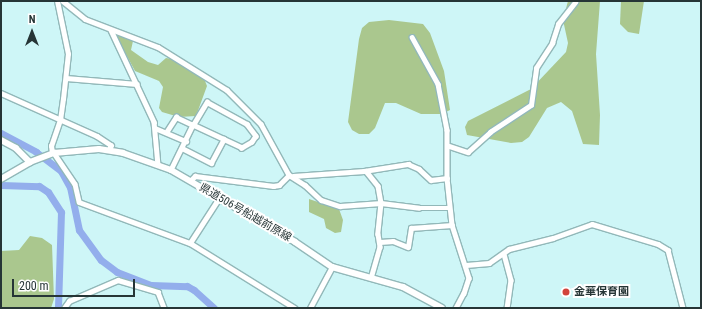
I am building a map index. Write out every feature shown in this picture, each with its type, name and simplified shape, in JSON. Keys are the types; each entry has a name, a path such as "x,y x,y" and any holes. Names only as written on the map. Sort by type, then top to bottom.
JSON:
{"main road":[{"name":"県道506号船越前原線","path":"1,179 30,162 53,153 87,149 110,149 171,170 332,267 403,287 442,308"}],"street":[{"path":"57,1 66,41 66,78 60,120 51,146 53,153 75,184 80,202 190,243 295,308"},
{"path":"63,1 85,19 158,47 227,90 261,124 289,175 305,185 321,200 340,206 381,203 419,208 450,208"},
{"path":"449,146 468,152 490,132 531,105 536,68 552,43 558,24 575,2"},
{"path":"111,30 154,122 158,165"},
{"path":"412,38 439,89 449,146 447,178 452,225 466,265 468,284 456,308"},
{"path":"66,78 137,84"},
{"path":"1,93 97,136 111,145 110,149"},
{"path":"167,131 176,117 193,125 224,139 242,148 256,136 247,124 207,102 193,125 171,170"},
{"path":"155,128 167,131 186,141"},
{"path":"182,148 211,163 224,139"},
{"path":"1,140 21,152 30,162"},
{"path":"289,175 296,176 366,171 408,164 419,169 431,180 447,178"},
{"path":"366,171 378,186 381,203 378,234 380,242 371,278"},
{"path":"190,181 195,176 273,186 279,185 289,175"},
{"path":"190,243 219,198"},
{"path":"466,265 489,263 504,254 509,249 553,238 592,224 652,241 668,250 683,308"},
{"path":"380,242 394,241 408,246 411,228 452,225"},
{"path":"504,254 511,280 507,308"},
{"path":"310,308 332,267"},
{"path":"64,308 69,301 118,280 158,292 164,308"}],"green space":[{"path":"568,1 600,1 596,54 600,115 599,145 583,144 572,111 561,102 547,108 529,137 522,142 511,143 467,135 465,127 468,121 531,89 566,52 568,43 563,20"},
{"path":"621,1 644,1 639,34 628,32 620,24"},
{"path":"389,20 423,24 430,33 444,71 450,110 442,114 421,114 396,103 385,103 375,128 369,134 359,134 352,130 348,122 359,39 362,28 369,22"},
{"path":"117,33 133,41 131,50 148,62 158,65 166,58 172,59 184,64 205,81 207,86 196,116 179,117 162,112 159,108 163,87 159,81 135,71 115,34"},
{"path":"309,199 339,209 343,220 341,232 335,233 326,228 324,219 309,212"},
{"path":"30,236 42,238 52,245 54,299 51,308 1,308 1,251 19,250"}],"waterway":[{"path":"1,133 36,152 61,171 70,187 79,230 101,260 117,272 151,285 187,286 194,290 214,308"},
{"path":"1,185 39,186 48,192 61,212 58,308"}],"place":[{"name":"金華保育園","path":"566,292"}]}
